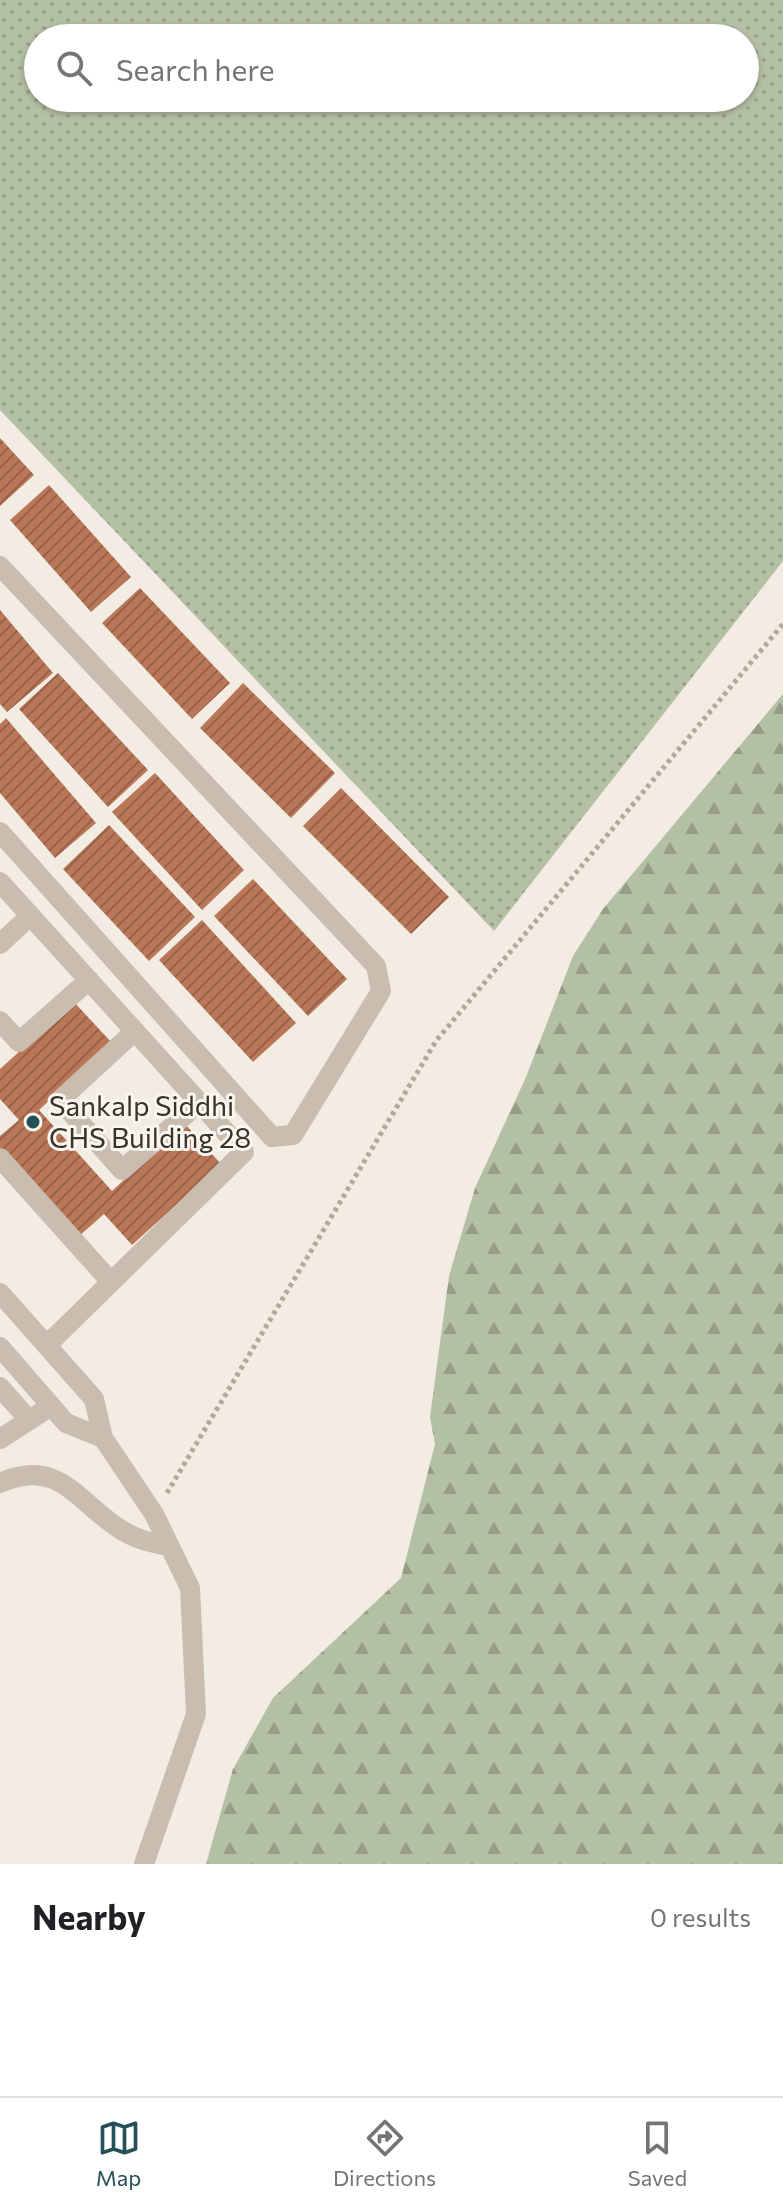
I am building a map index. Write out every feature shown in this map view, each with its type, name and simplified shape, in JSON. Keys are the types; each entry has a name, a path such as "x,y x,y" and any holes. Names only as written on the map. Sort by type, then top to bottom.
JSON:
{"street":[{"path":"0,566 376,966 381,991 293,1135 272,1137 0,832"},
{"path":"0,882 244,1152 47,1345"},
{"path":"0,944 30,916"},
{"path":"0,1021 19,1042 89,980"},
{"path":"135,1031 60,1100 122,1170 200,1102"},
{"path":"0,1158 111,1282"},
{"path":"0,1293 94,1399 103,1438 154,1514 190,1588 196,1714 144,1864"},
{"path":"0,1347 66,1423 103,1438"},
{"path":"0,1387 29,1420"},
{"path":"0,1439 51,1406"},
{"path":"0,1483 37,1474 63,1482 122,1530 144,1541 169,1546"}],"path":[{"path":"154,1514 436,1041 783,624"}],"green space":[{"path":"0,0 783,0 783,561 494,931 0,410"},
{"path":"783,694 783,1864 206,1864 233,1769 273,1698 401,1578 435,1444 430,1417 449,1276 475,1188 526,1077 573,956 603,909"}],"building":[{"path":"0,438 34,475 0,506"},
{"path":"49,485 131,577 91,612 10,520"},
{"path":"140,588 230,683 192,719 102,623"},
{"path":"0,610 53,673 7,712 0,704"},
{"path":"58,673 148,770 108,807 19,709"},
{"path":"243,683 335,773 291,818 200,728"},
{"path":"6,718 96,823 55,858 0,793 0,724"},
{"path":"155,773 244,870 202,910 112,812"},
{"path":"341,788 449,897 411,934 303,826"},
{"path":"109,825 195,917 149,961 63,869"},
{"path":"253,879 347,979 308,1016 214,916"},
{"path":"202,920 296,1023 253,1062 159,960"},
{"name":"Sankalp Siddhi CHS Building 28","path":"74,1002 112,1043 39,1110 112,1191 185,1124 221,1164 132,1245 104,1214 78,1237 0,1151 0,1136 19,1120 0,1099 0,1069"}],"place":[{"name":"Sankalp Siddhi CHS Building 28","path":"33,1122"}]}
